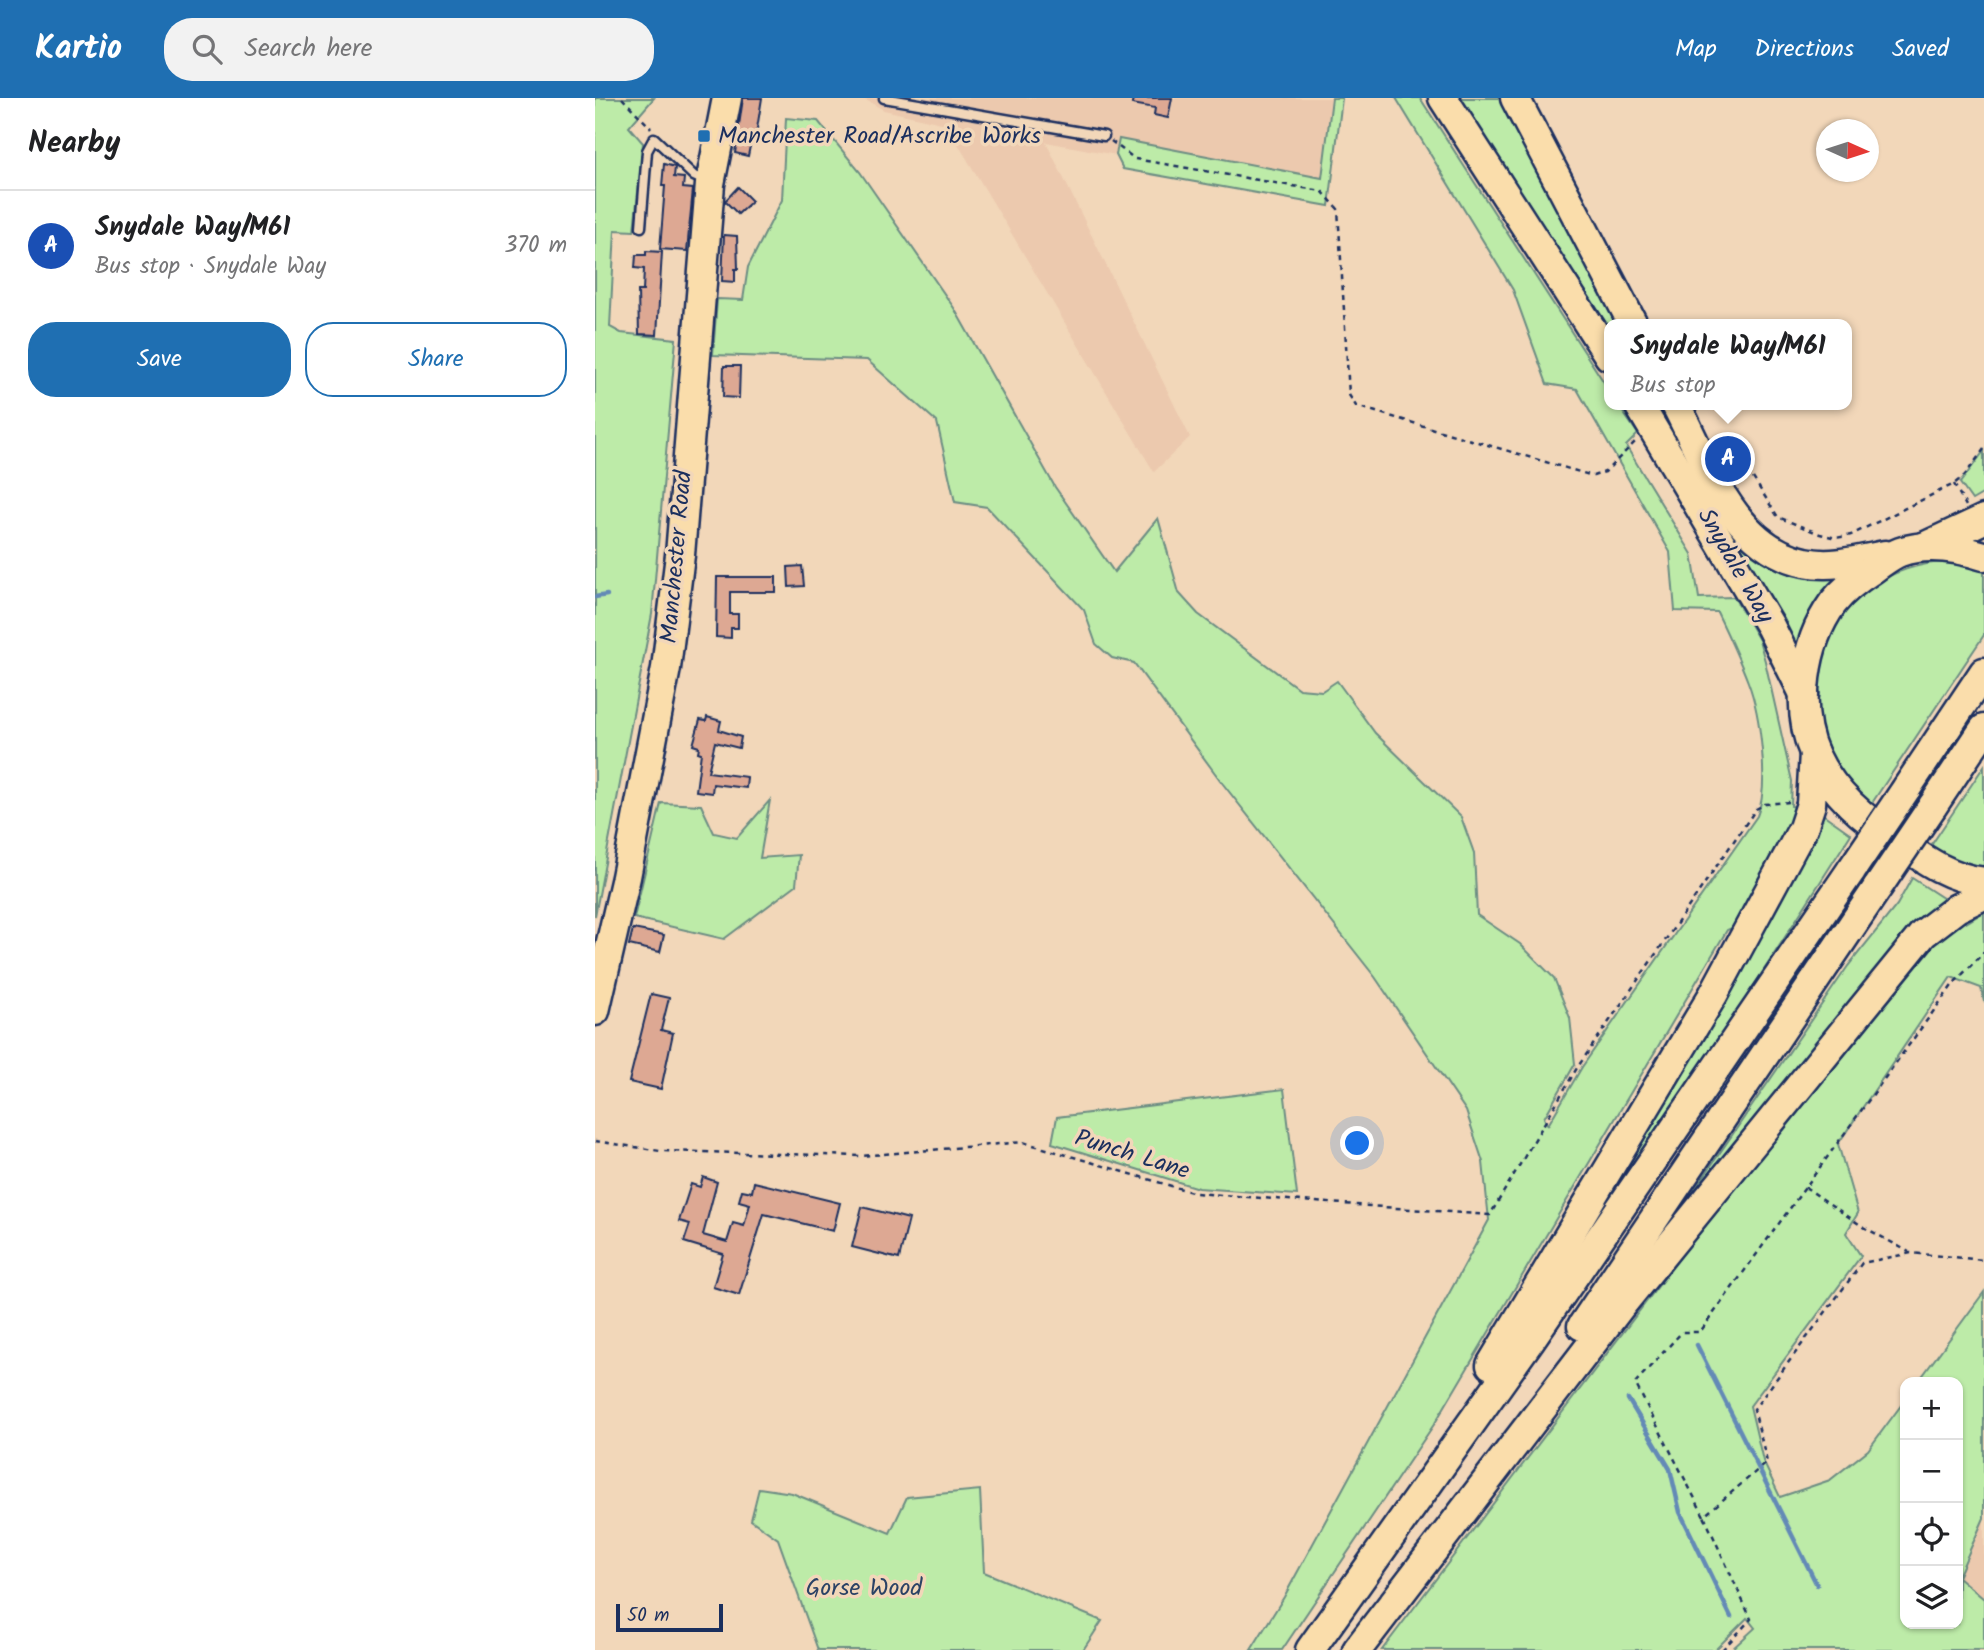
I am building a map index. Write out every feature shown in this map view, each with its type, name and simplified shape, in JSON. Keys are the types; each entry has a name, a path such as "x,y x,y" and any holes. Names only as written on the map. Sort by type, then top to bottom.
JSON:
{"highway":[{"name":"Manchester Road","path":"595,1011 626,877 666,668 680,555 710,184 727,98"},
{"path":"1443,98 1604,348"},
{"path":"1515,98 1630,319"},
{"name":"Snydale Way","path":"1642,410 1770,626 1804,694"},
{"name":"Snydale Way","path":"1679,410 1727,502 1747,531 1778,554 1804,562 1840,564 1910,550"},
{"path":"1361,1576 1642,1117 1713,995 1793,844 1811,804 1814,752 1804,694 1809,657 1819,628 1834,602 1855,581 1910,550 1980,518"},
{"path":"1910,550 1984,556"},
{"path":"1770,626 1781,662 1803,774 1803,803 1793,844"},
{"path":"1310,1650 1531,1339 1984,671"},
{"path":"1348,1650 1620,1273 1984,729"},
{"path":"1814,752 1828,779 1868,822 1935,867 1961,878 1984,882"},
{"path":"1357,1650 1620,1307 1923,934 1954,911 1984,895"}],"lane":[{"path":"884,98 1104,136"},
{"path":"641,227 647,151 654,138 694,176 710,184"}],"path":[{"path":"622,98 651,127 654,138"},
{"path":"1104,136 1135,159 1322,191 1338,209 1349,395 1356,406 1593,476 1605,472 1642,435"},
{"path":"1726,461 1729,467 1746,467 1778,517 1836,538 1851,536 1954,484 1965,475 1984,449"},
{"path":"1954,484 1980,518"},
{"name":"Punch Lane","path":"595,1141 660,1151 861,1156 1023,1142 1195,1193 1490,1214 1577,1068 1756,809 1765,804 1794,801"},
{"path":"1722,1650 1751,1619 1704,1516 1635,1383 1682,1332 1700,1332 1954,983 1984,952"},
{"path":"1805,1187 1862,1226 1911,1253"},
{"path":"1704,1516 1767,1462 1755,1409 1862,1263 1911,1253 1984,1260"}],"shaded area":[{"path":"862,98 1332,98 1322,178 1119,139 1116,155 1046,142 1190,437 1154,472 946,124 884,110"},
{"path":"1984,1518 1984,1599 1963,1582 1963,1566"}],"green space":[{"path":"595,98 654,98 629,127 643,143 634,231 615,230 610,327 621,333 676,339 652,614 595,916"},
{"path":"1332,98 1342,98 1329,206 1123,169 1116,155 1119,139 1322,178"},
{"path":"1396,98 1420,98 1604,382 1604,410 1621,410 1638,434 1626,446 1692,554 1699,598 1734,597 1759,640 1792,781 1791,806 1797,807 1795,822 1778,845 1732,928 1727,930 1435,1423 1282,1650 1251,1650 1284,1597 1489,1220 1483,1162 1466,1111 1375,977 1223,784 1134,663 1112,658 1096,644 1084,610 987,507 955,502 937,422 867,360 713,355 717,299 743,300 748,267 782,200 786,118 818,121 860,172 954,308 1055,487 1114,572 1158,518 1179,593 1198,614 1299,689 1322,691 1337,681 1375,733 1461,817 1474,853 1477,915 1520,944 1554,978 1570,1018 1575,1064 1544,1118 1548,1125 1582,1067 1757,816 1761,803 1763,769 1760,730 1752,695 1717,612 1675,611 1670,552 1577,389 1547,384 1513,290"},
{"path":"1451,98 1506,98 1621,319 1604,319 1604,332"},
{"path":"1674,419 1728,517 1848,574 1797,650 1662,427"},
{"path":"1984,451 1984,493 1972,500 1960,483"},
{"path":"1941,562 1984,568 1984,635 1868,809 1840,774 1824,736 1817,696 1822,658 1836,623 1861,594 1896,573"},
{"path":"1984,766 1984,873 1928,850"},
{"path":"770,800 760,858 799,855 796,885 724,939 634,918 661,803 701,805 714,833 737,838"},
{"path":"1817,810 1851,834 1746,998 1598,1214"},
{"path":"1912,878 1952,904 1671,1224 1848,966 1897,905"},
{"path":"1984,912 1984,1002 1981,988 1951,977 1838,1144 1858,1213 1846,1233 1861,1256 1750,1406 1763,1461 1780,1497 1830,1480 1868,1450 1900,1407 1900,1629 1963,1629 1963,1581 1984,1599 1984,1650 1731,1650 1755,1628 1747,1618 1715,1650 1382,1650 1684,1252 1931,949 1929,945 1960,916 1966,923"},
{"path":"1284,1089 1297,1195 1198,1188 1052,1143 1057,1117"},
{"path":"1984,1292 1984,1518 1963,1566 1963,1377 1922,1377"},
{"name":"Gorse Wood","path":"759,1488 792,1493 890,1533 907,1497 980,1490 984,1572 1102,1621 1083,1650 818,1650 778,1539 751,1520"}],"building":[{"path":"743,98 762,98 755,141 751,141 748,156 735,153"},
{"path":"1133,98 1172,98 1168,118 1154,115 1155,108 1132,104"},
{"path":"664,164 675,167 674,177 684,178 683,188 693,189 687,251 660,249"},
{"path":"738,187 752,201 738,214 725,201"},
{"path":"724,235 737,236 738,269 735,269 735,282 722,281"},
{"path":"646,251 662,252 657,335 639,334 638,291 643,291 644,269 635,268 636,255 646,255"},
{"path":"724,366 740,366 739,398 723,397"},
{"path":"802,566 804,586 789,587 788,567"},
{"path":"717,577 776,577 776,592 730,592 730,614 738,614 738,628 731,628 731,638 716,637"},
{"path":"707,717 721,721 719,730 741,737 739,748 715,742 708,772 747,777 746,788 713,784 712,793 696,791 701,753 698,752 699,747 693,745 700,720 706,721"},
{"path":"633,929 664,935 660,952 629,945"},
{"path":"651,994 669,998 661,1030 673,1033 661,1089 629,1082"},
{"path":"703,1177 717,1182 703,1235 727,1242 733,1223 744,1226 750,1204 739,1201 742,1190 752,1192 754,1182 840,1203 833,1231 764,1214 739,1295 713,1287 723,1254 684,1242 690,1224 679,1221 691,1184 700,1187"},
{"path":"862,1207 909,1219 899,1259 852,1247"}],"waterway":[{"path":"595,597 607,595"},
{"path":"1697,1345 1817,1585"},
{"path":"1628,1399 1670,1469 1680,1512 1731,1617"}],"place":[{"name":"Manchester Road/Ascribe Works","path":"704,136"},
{"name":"Snydale Way/M61","path":"1728,459"}]}
